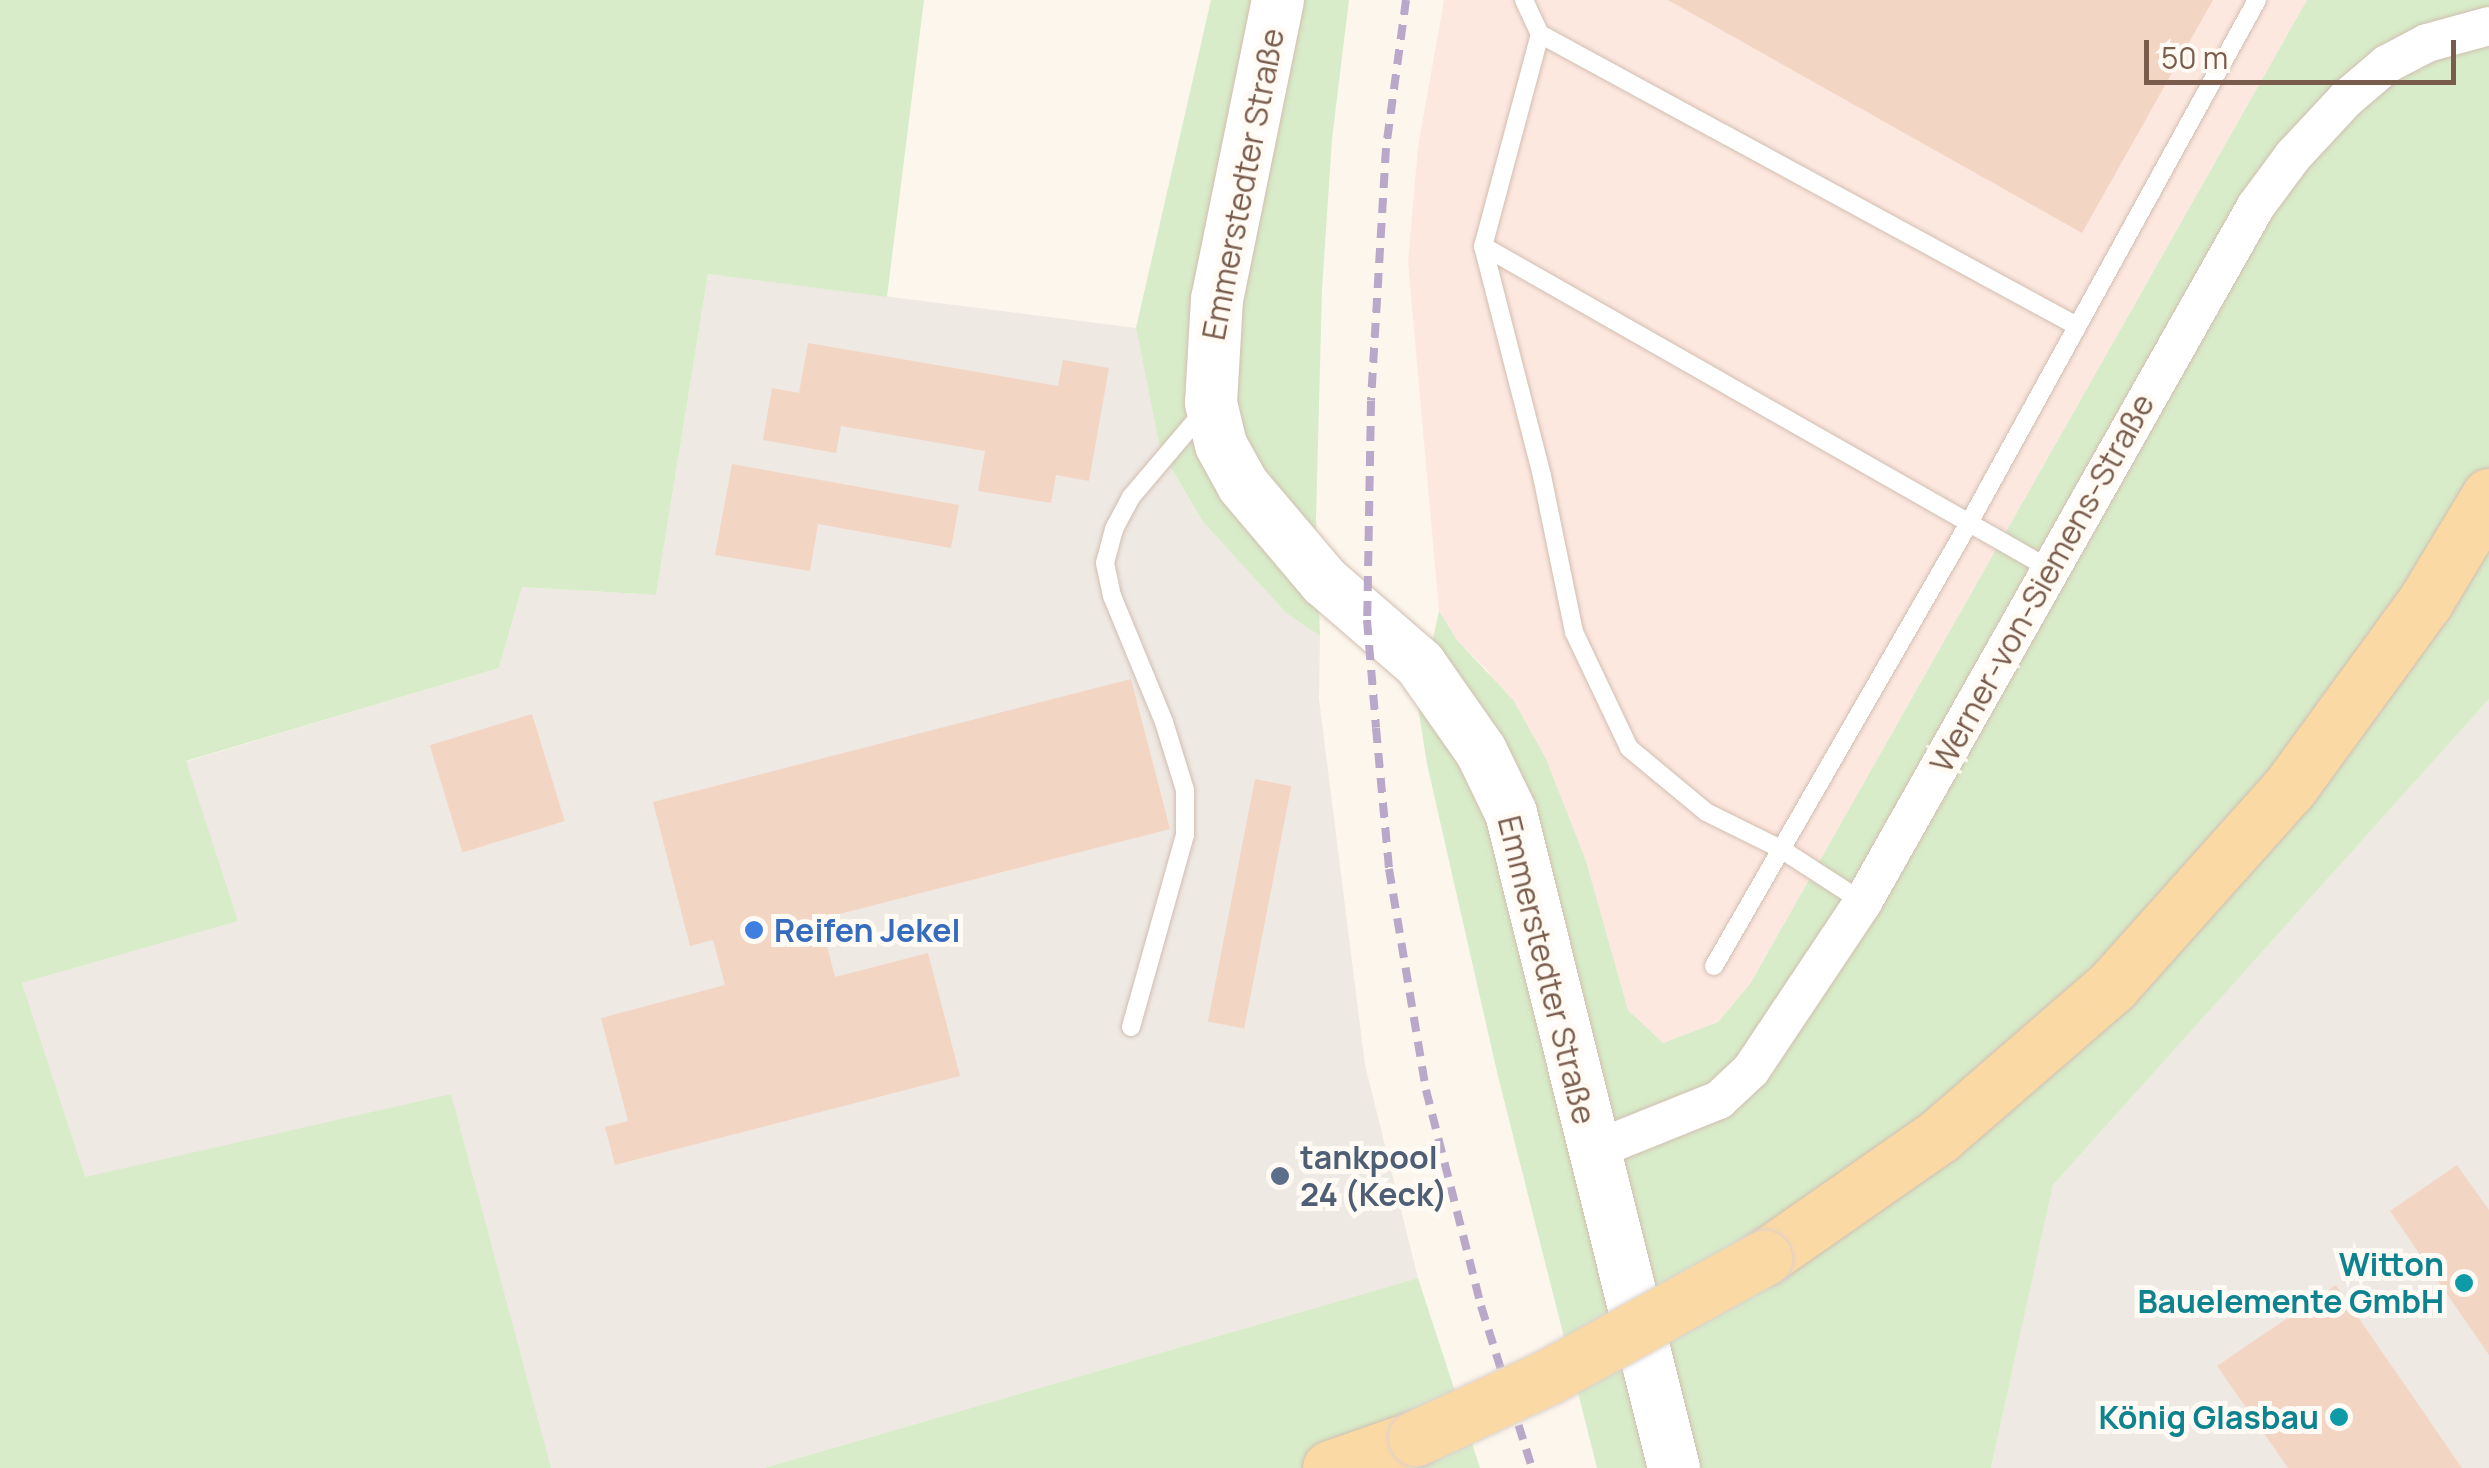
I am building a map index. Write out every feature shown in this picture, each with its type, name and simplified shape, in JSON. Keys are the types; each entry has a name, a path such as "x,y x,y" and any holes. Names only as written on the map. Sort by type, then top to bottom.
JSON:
{"main road":[{"name":"Emmerstedter Straße","path":"1278,0 1217,299 1211,402 1222,445 1243,485 1324,581 1420,664 1481,751 1511,814 1592,1152 1674,1468"},
{"path":"1330,1468 1416,1438 1564,1369 1764,1258 1940,1135 2112,986 2290,787 2424,602 2489,496"}],"street":[{"name":"Werner-von-Siemens-Straße","path":"1592,1152 1719,1100 1775,1039 1862,902 2256,206 2293,156 2346,99 2386,64 2475,18"}],"lane":[{"path":"1524,0 1540,34 2077,326"},
{"path":"1714,966 1969,523 2258,0"},
{"path":"1540,34 1483,246 1542,476 1574,632 1629,748 1706,812 1781,849 1862,902"},
{"path":"1483,246 2050,569"},
{"path":"1132,1027 1185,835 1185,790 1164,722 1112,596 1105,563 1114,529 1131,497 1211,402"}],"shaded area":[{"path":"1444,0 2307,0 1750,984 1718,1022 1663,1043 1628,1010 1586,861 1488,671 1457,640 1439,611 1408,262 1418,147"},
{"path":"708,274 1136,328 1160,449 1203,522 1287,614 1320,636 1319,699 1365,1065 1418,1278 764,1468 165,1468 22,983 237,921 185,762 499,668 522,587 656,595"},
{"path":"2489,699 2489,1468 1991,1468 2053,1185"}],"green space":[{"path":"0,0 924,0 887,297 708,274 656,595 522,587 499,668 186,761 238,921 22,983 85,1177 451,1094 551,1468 0,1468"},
{"path":"1211,0 1349,0 1332,139 1322,290 1316,520 1320,636 1287,614 1203,522 1160,449 1136,328"},
{"path":"2307,0 2489,0 2489,699 2053,1185 1991,1468 1597,1468 1497,1072 1427,764 1418,707 1439,611 1457,640 1514,701 1546,759 1586,861 1628,1010 1663,1043 1718,1022 1750,984"},
{"path":"1418,1278 1480,1468 764,1468"}],"building":[{"path":"1668,0 2213,0 2082,233"},
{"path":"808,343 1058,386 1063,360 1109,368 1089,481 1056,475 1051,503 978,491 985,451 841,426 836,453 763,440 772,388 799,393"},
{"path":"732,464 959,505 951,548 818,524 810,571 715,555"},
{"name":"Reifen Jekel","path":"1131,679 1170,829 820,919 835,977 928,953 960,1076 615,1165 605,1127 628,1121 601,1018 725,985 713,940 690,946 653,802"},
{"path":"532,714 565,821 462,852 430,745"},
{"path":"1255,779 1291,786 1244,1029 1208,1021"},
{"name":"Witton Bauelemente GmbH","path":"2457,1165 2489,1210 2489,1355 2390,1211"},
{"name":"König Glasbau","path":"2336,1285 2462,1468 2288,1468 2217,1366"}],"railway":[{"path":"1406,0 1386,148 1371,401 1367,620 1376,728 1389,869 1426,1090 1481,1306 1532,1468"}],"place":[{"name":"Reifen Jekel","path":"754,930"},
{"name":"tankpool 24 (Keck)","path":"1280,1176"},
{"name":"Witton Bauelemente GmbH","path":"2464,1283"},
{"name":"König Glasbau","path":"2339,1417"}]}
